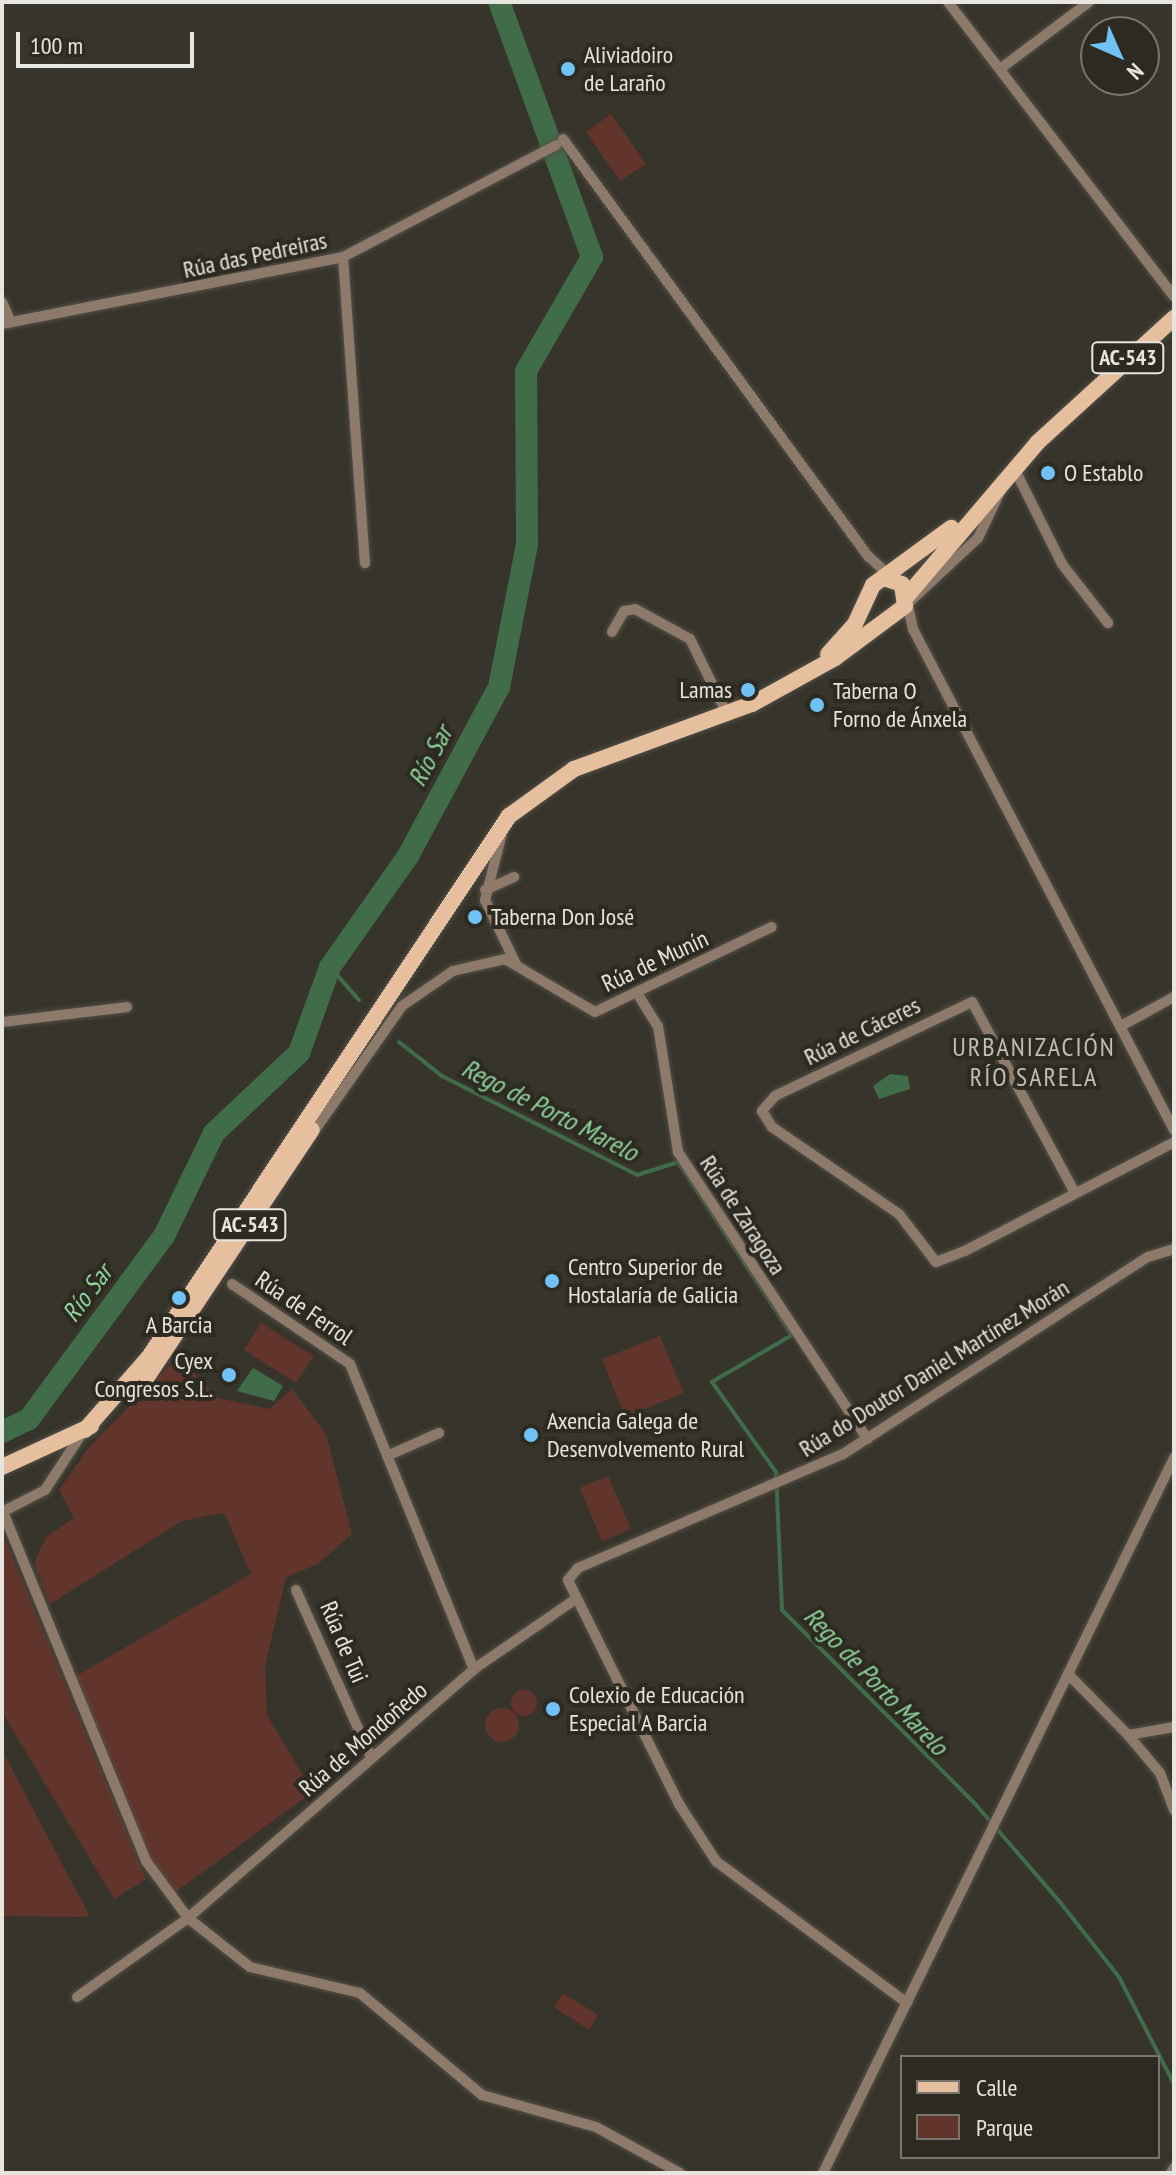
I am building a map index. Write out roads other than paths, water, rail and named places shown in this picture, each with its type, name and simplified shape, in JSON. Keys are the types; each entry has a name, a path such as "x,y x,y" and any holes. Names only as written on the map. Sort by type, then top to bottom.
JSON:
{"main road":[{"name":"AC-543","path":"85,1430 149,1357 505,820 574,769 727,714 796,681 898,610 975,509 1083,398 1174,318"},
{"name":"AC-543","path":"796,681 848,634 870,593 975,509"},
{"path":"870,593 873,608 898,610 889,575"},
{"name":"AC-543","path":"7,1466 85,1430 159,1362 298,1151 426,938"}],"street":[{"path":"948,2 1174,296"},
{"path":"1000,69 1089,2"},
{"name":"Rúa das Pedreiras","path":"6,323 343,257 560,142 868,556"},
{"path":"343,257 365,563"},
{"path":"2,302 6,323"},
{"path":"898,610 978,538 996,512 1009,474"},
{"path":"1009,474 1062,564 1108,623"},
{"path":"868,556 889,575"},
{"path":"868,556 870,593"},
{"path":"612,632 624,611 635,609 690,639 727,714"},
{"path":"898,610 913,629 1174,1130"},
{"path":"898,610 913,629"},
{"path":"505,820 485,890 516,964"},
{"path":"485,890 514,877"},
{"name":"Rúa de Munín","path":"298,1151 398,1010 429,983 486,958 516,964 590,1012 637,993 772,927"},
{"path":"406,975 412,984 429,983"},
{"name":"Rúa de Zaragoza","path":"637,993 658,1026 678,1152 867,1439"},
{"path":"1121,1026 1174,997"},
{"name":"Rúa de Cáceres","path":"967,1002 978,1010 1075,1193 945,1261 930,1261 899,1214 772,1127 763,1106 967,1002"},
{"path":"2,1022 127,1007"},
{"path":"1075,1193 1174,1142"},
{"name":"Rúa do Doutor Daniel Martínez Morán","path":"573,1601 568,1580 578,1568 781,1483 867,1439 1148,1257 1174,1249"},
{"name":"Rúa de Ferrol","path":"232,1284 350,1364 474,1669"},
{"path":"85,1430 48,1487 3,1512 146,1861 188,1918 250,1967 360,1993 482,2095 596,2127 680,2173"},
{"path":"387,1456 439,1433"},
{"path":"823,2173 1174,1458"},
{"name":"Rúa de Tui","path":"296,1590 371,1757"},
{"path":"573,1601 716,1861 907,2003"},
{"name":"Rúa de Mondoñedo","path":"77,1997 188,1918 474,1669 573,1601"},
{"path":"1068,1674 1128,1735 1160,1773 1174,1810"},
{"path":"1128,1735 1174,1727"},
{"path":"1171,2173 1174,2168"}],"waterway":[{"name":"Río Sar","path":"2,1432 29,1419 164,1236 214,1133 299,1053 330,967 408,856 499,687 527,544 526,371 592,257 499,2"},
{"name":"Rego de Porto Marelo","path":"330,967 359,1000"},
{"name":"Rego de Porto Marelo","path":"399,1042 442,1076 637,1175 678,1162 792,1335 712,1382 776,1472 782,1610 977,1806 1060,1902 1119,1977 1159,2055"},
{"name":"Rego de Porto Marelo","path":"1160,2057 1174,2084"}],"place":[{"name":"Aliviadoiro de Laraño","path":"568,69"},
{"name":"O Establo","path":"1048,473"},
{"name":"Lamas","path":"748,690"},
{"name":"Taberna O Forno de Ánxela","path":"817,705"},
{"name":"Taberna Don José","path":"475,917"},
{"name":"Centro Superior de Hostalaría de Galicia","path":"552,1281"},
{"name":"A Barcia","path":"179,1298"},
{"name":"Cyex Congresos S.L.","path":"229,1375"},
{"name":"Axencia Galega de Desenvolvemento Rural","path":"531,1435"},
{"name":"Colexio de Educación Especial A Barcia","path":"553,1709"}],"district":[{"name":"URBANIZACIÓN RÍO SARELA","path":"1034,1062"}]}
